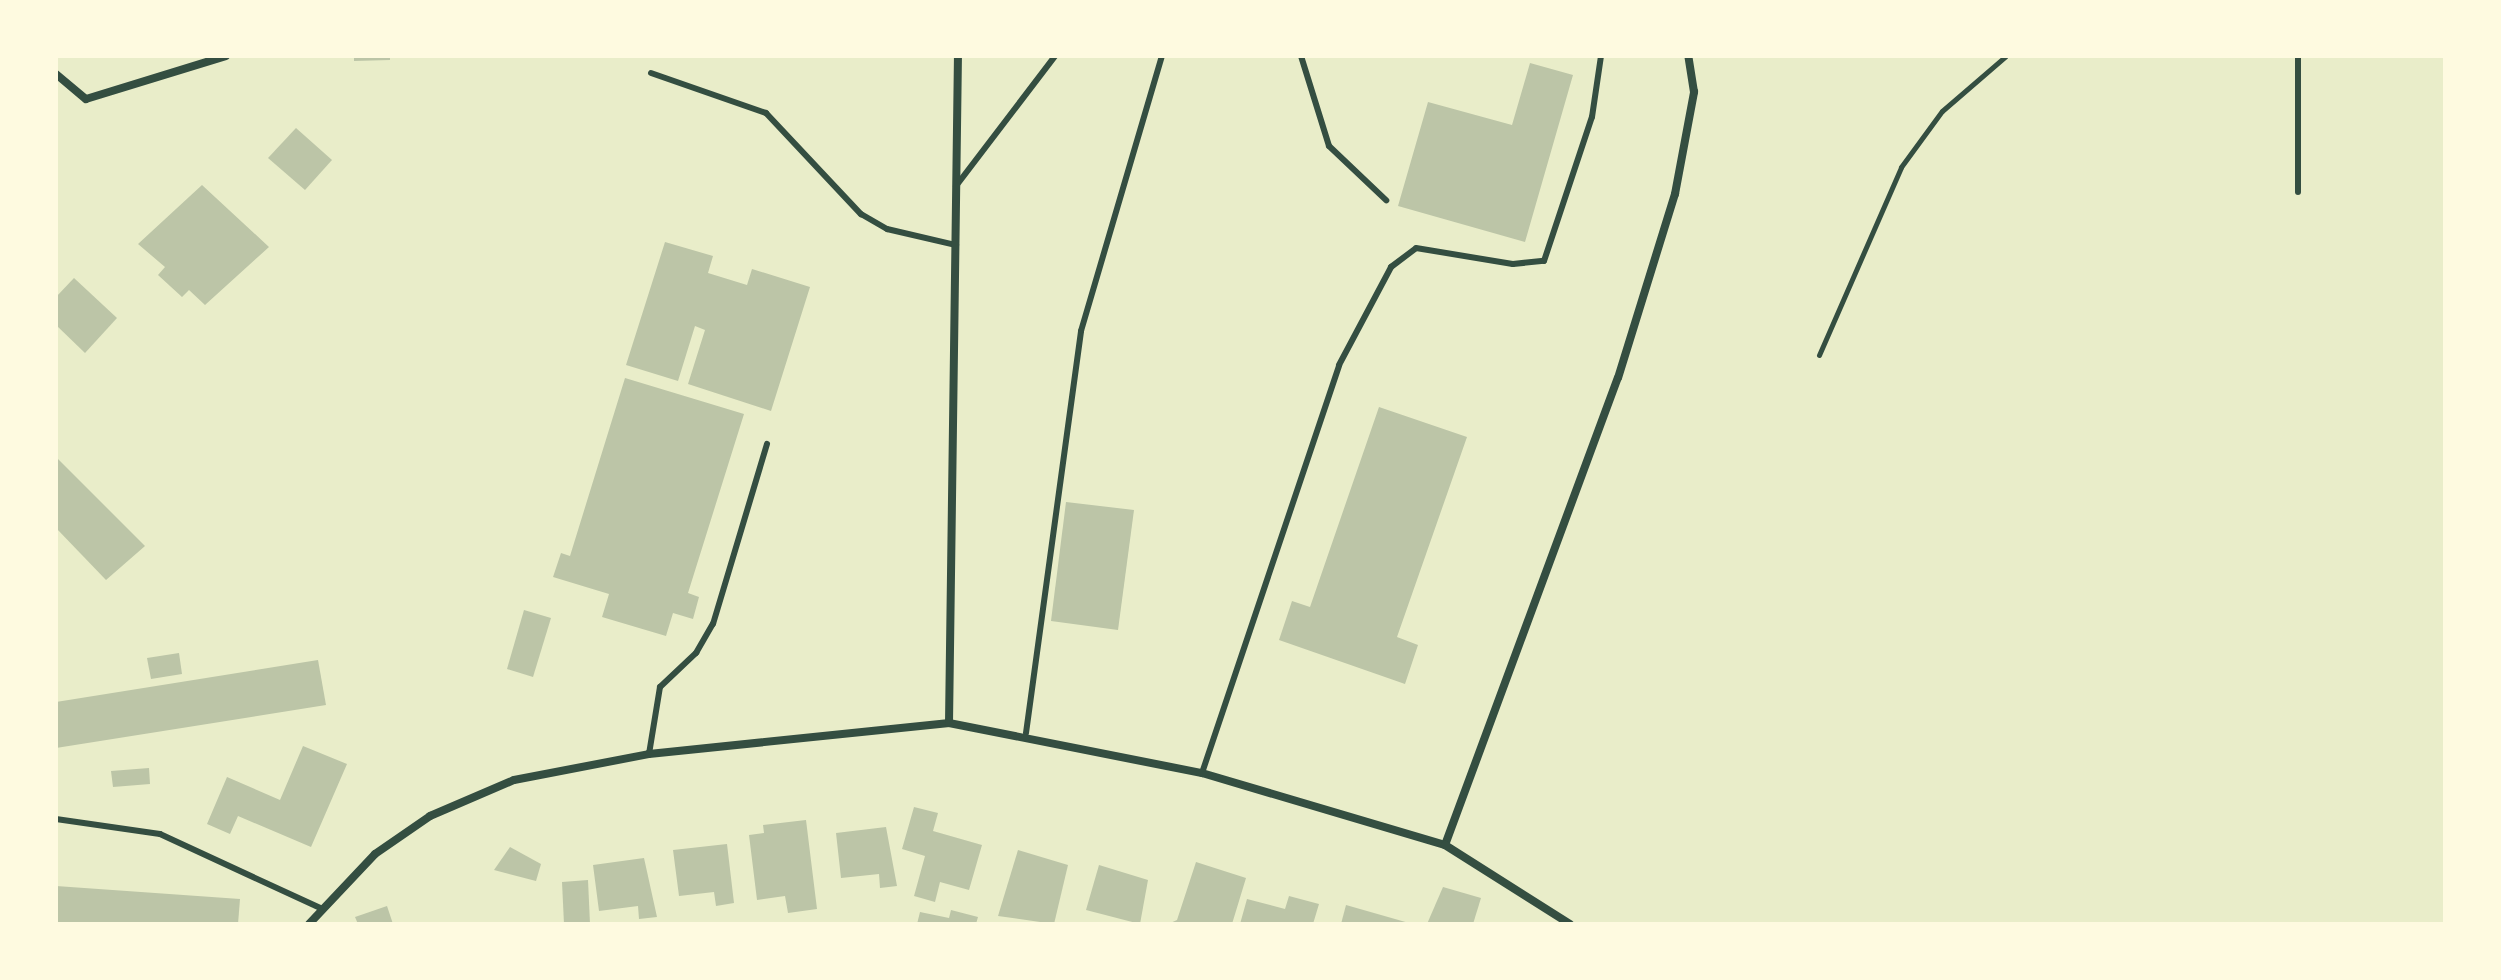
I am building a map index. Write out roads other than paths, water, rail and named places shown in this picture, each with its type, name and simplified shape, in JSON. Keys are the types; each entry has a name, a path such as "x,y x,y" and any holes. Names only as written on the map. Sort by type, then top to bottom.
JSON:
{"street":[{"path":"56,74 86,99 226,56"},
{"path":"949,723 958,56"},
{"path":"1445,845 1618,378 1675,194 1694,92 1688,56"},
{"path":"309,924 375,854 430,816 514,780 649,754 949,723 1026,733 1202,773 1445,845 1570,924"}],"lane":[{"path":"956,186 1055,56"},
{"path":"1026,733 1081,331 1162,56"},
{"path":"1301,56 1329,146 1358,182 1386,200"},
{"path":"1202,773 1339,365 1391,267 1416,248 1513,264 1544,261 1592,117 1601,56"},
{"path":"2298,56 2298,192"},
{"path":"651,73 766,113 861,214 887,229 956,245"},
{"path":"649,754 660,687 696,653 713,624 767,444"},
{"path":"56,819 160,834 322,909"}]}
